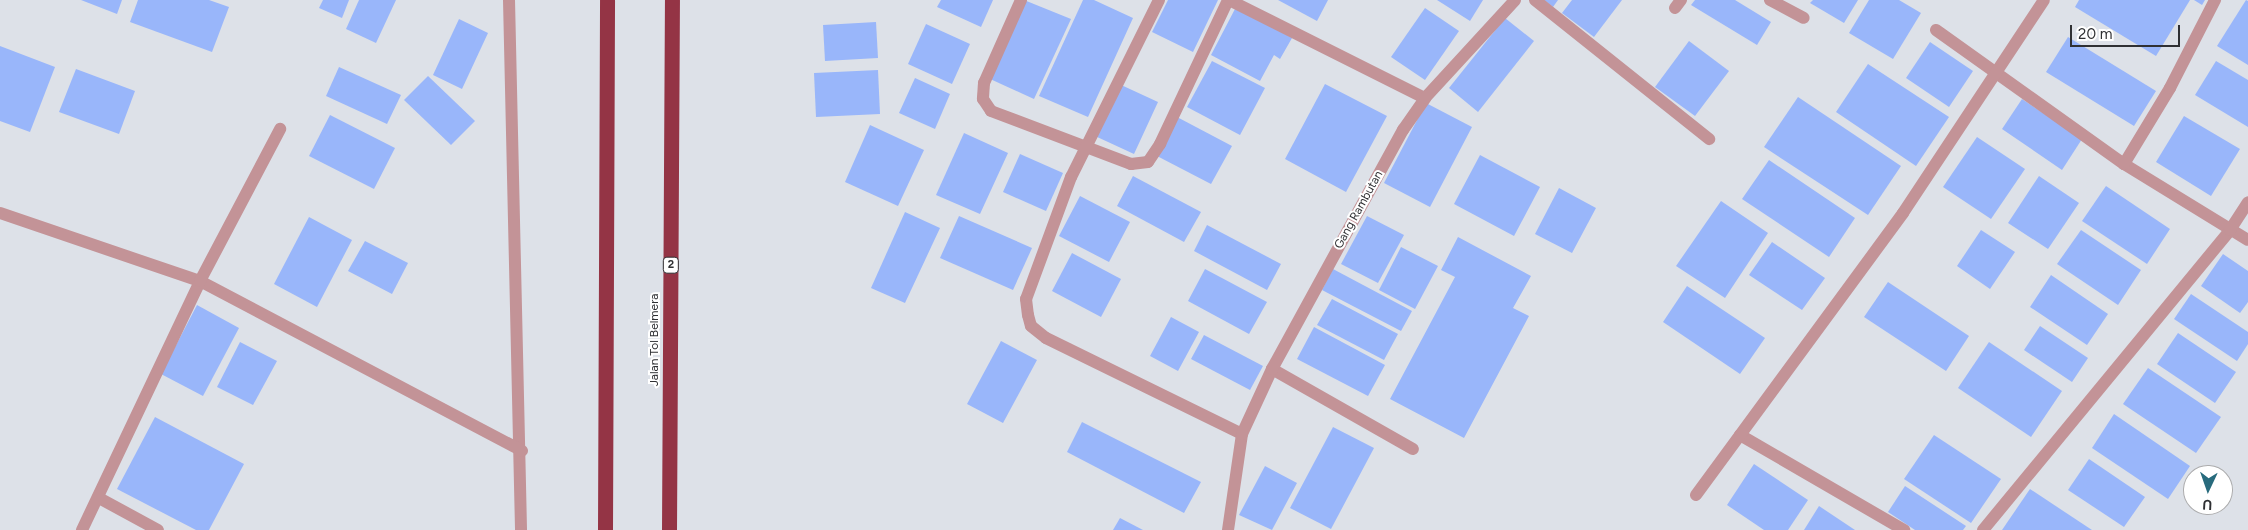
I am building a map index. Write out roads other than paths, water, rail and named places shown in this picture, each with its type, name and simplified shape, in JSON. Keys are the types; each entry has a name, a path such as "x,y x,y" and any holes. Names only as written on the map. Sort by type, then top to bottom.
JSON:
{"highway":[{"path":"605,530 607,0"},
{"name":"Jalan Tol Belmera","path":"669,530 672,0"}],"street":[{"path":"1021,0 994,53 983,99 991,111 1011,121 1086,146 1131,164 1148,162 1229,0 1425,98"},
{"path":"1159,0 1086,146 1026,299 1031,326 1046,338 1242,434"},
{"name":"Gang Rambutan","path":"1228,530 1242,434 1272,369 1425,98 1515,0"},
{"path":"1535,0 1709,139"},
{"path":"1770,0 1804,18"},
{"path":"1696,495 1903,213 2044,0"},
{"path":"2124,164 2170,88 2215,0"},
{"path":"506,2 522,451 521,530"},
{"path":"1936,30 1994,76 2124,164 2248,240"},
{"path":"82,530 99,498 200,281 280,129"},
{"path":"1983,530 2230,230 2248,202"},
{"path":"0,212 200,281 522,451"},
{"path":"1272,369 1413,449"},
{"path":"1740,435 1904,530"},
{"path":"99,498 158,530"}]}
